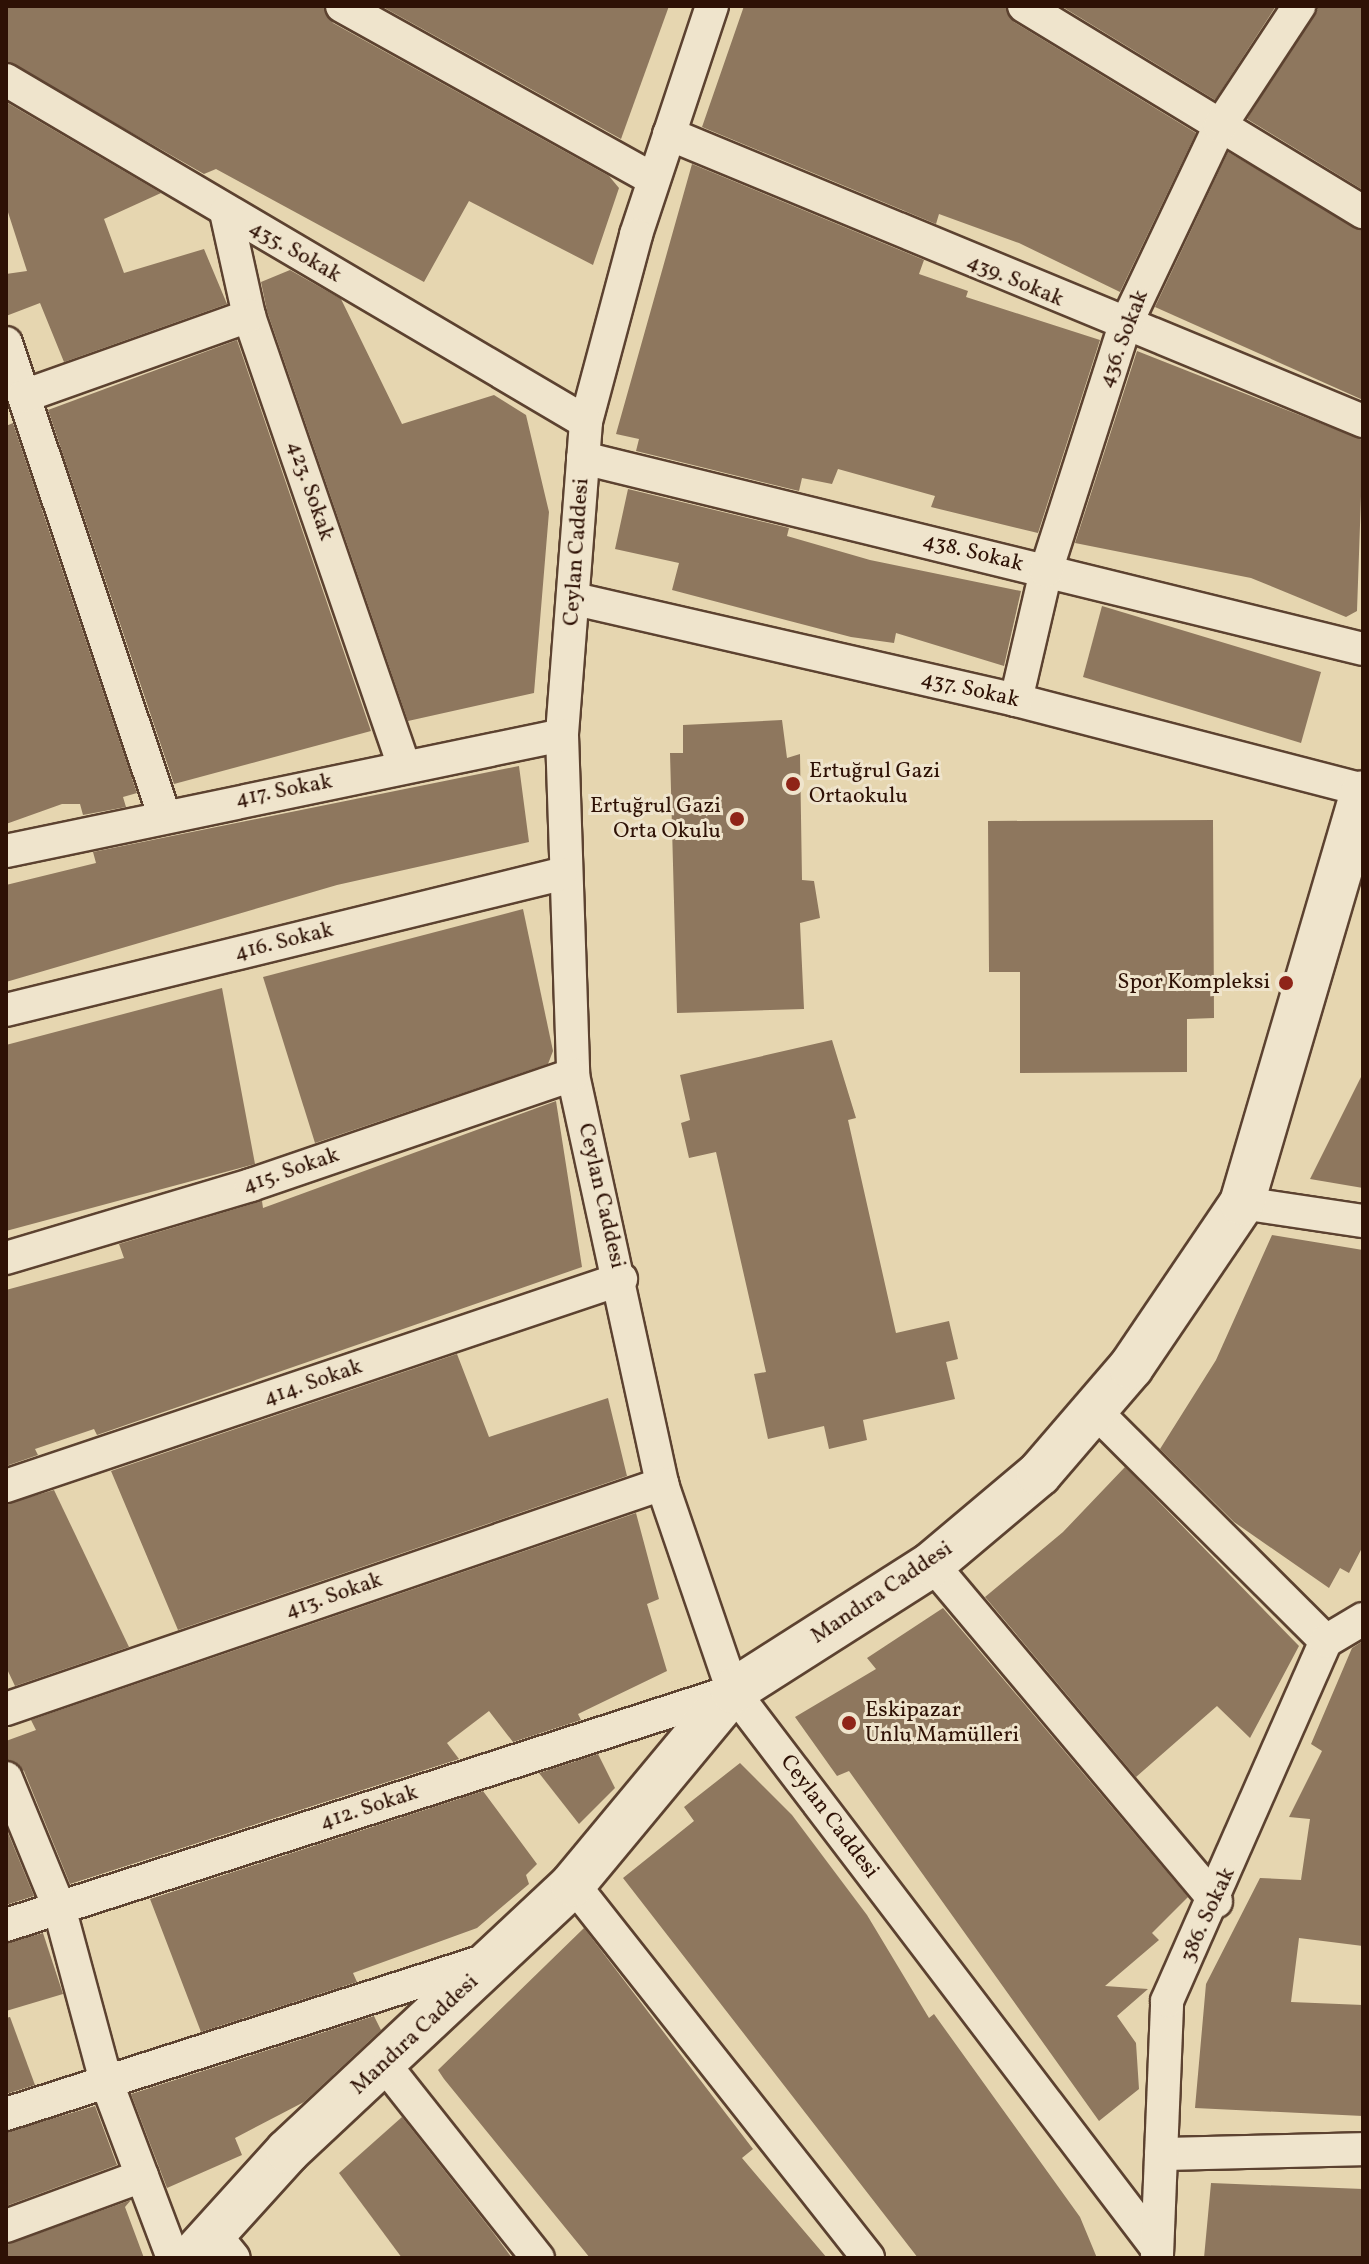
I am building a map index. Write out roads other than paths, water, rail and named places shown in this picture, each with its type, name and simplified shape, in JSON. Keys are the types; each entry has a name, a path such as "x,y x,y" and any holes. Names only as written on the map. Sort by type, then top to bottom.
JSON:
{"street":[{"path":"342,6 653,179"},
{"name":"Ceylan Caddesi","path":"712,6 653,179 586,422 575,599 562,735 561,874 573,1075 621,1279 662,1484 733,1691 1157,2253"},
{"path":"1024,6 1363,212"},
{"name":"436. Sokak","path":"1016,700 1046,571 1124,328 1220,126 1299,6"},
{"name":"435. Sokak","path":"6,80 586,422"},
{"name":"439. Sokak","path":"669,134 1124,328 1363,421"},
{"name":"423. Sokak","path":"226,212 249,316 404,767"},
{"path":"24,396 249,316"},
{"path":"6,343 164,815"},
{"name":"438. Sokak","path":"583,458 1363,649"},
{"name":"437. Sokak","path":"575,599 1016,700 1363,792"},
{"name":"417. Sokak","path":"6,851 164,815 562,735"},
{"name":"Mandıra Caddesi","path":"214,2251 288,2151 501,1956 573,1884 733,1691 932,1564 1039,1474 1095,1411 1242,1203 1363,792"},
{"name":"416. Sokak","path":"6,1010 561,874"},
{"name":"415. Sokak","path":"6,1258 251,1185 573,1075"},
{"path":"1242,1203 1363,1221"},
{"name":"414. Sokak","path":"6,1486 621,1279"},
{"path":"1095,1411 1326,1641 1363,1619"},
{"name":"413. Sokak","path":"6,1709 662,1484"},
{"path":"932,1564 1216,1901"},
{"name":"386. Sokak","path":"1157,2253 1167,2001 1216,1901 1326,1641"},
{"name":"412. Sokak","path":"6,1925 733,1691"},
{"path":"6,1778 59,1907 105,2078 173,2258"},
{"path":"573,1884 868,2258"},
{"path":"6,2114 105,2078 501,1956"},
{"path":"384,2064 538,2258"},
{"path":"1161,2154 1363,2149"},
{"path":"6,2226 142,2176"}],"place":[{"name":"Ertuğrul Gazi Ortaokulu","path":"793,784"},
{"name":"Ertuğrul Gazi Orta Okulu","path":"737,819"},
{"name":"Spor Kompleksi","path":"1286,983"},
{"name":"Eskipazar Unlu Mamülleri","path":"849,1723"}]}
